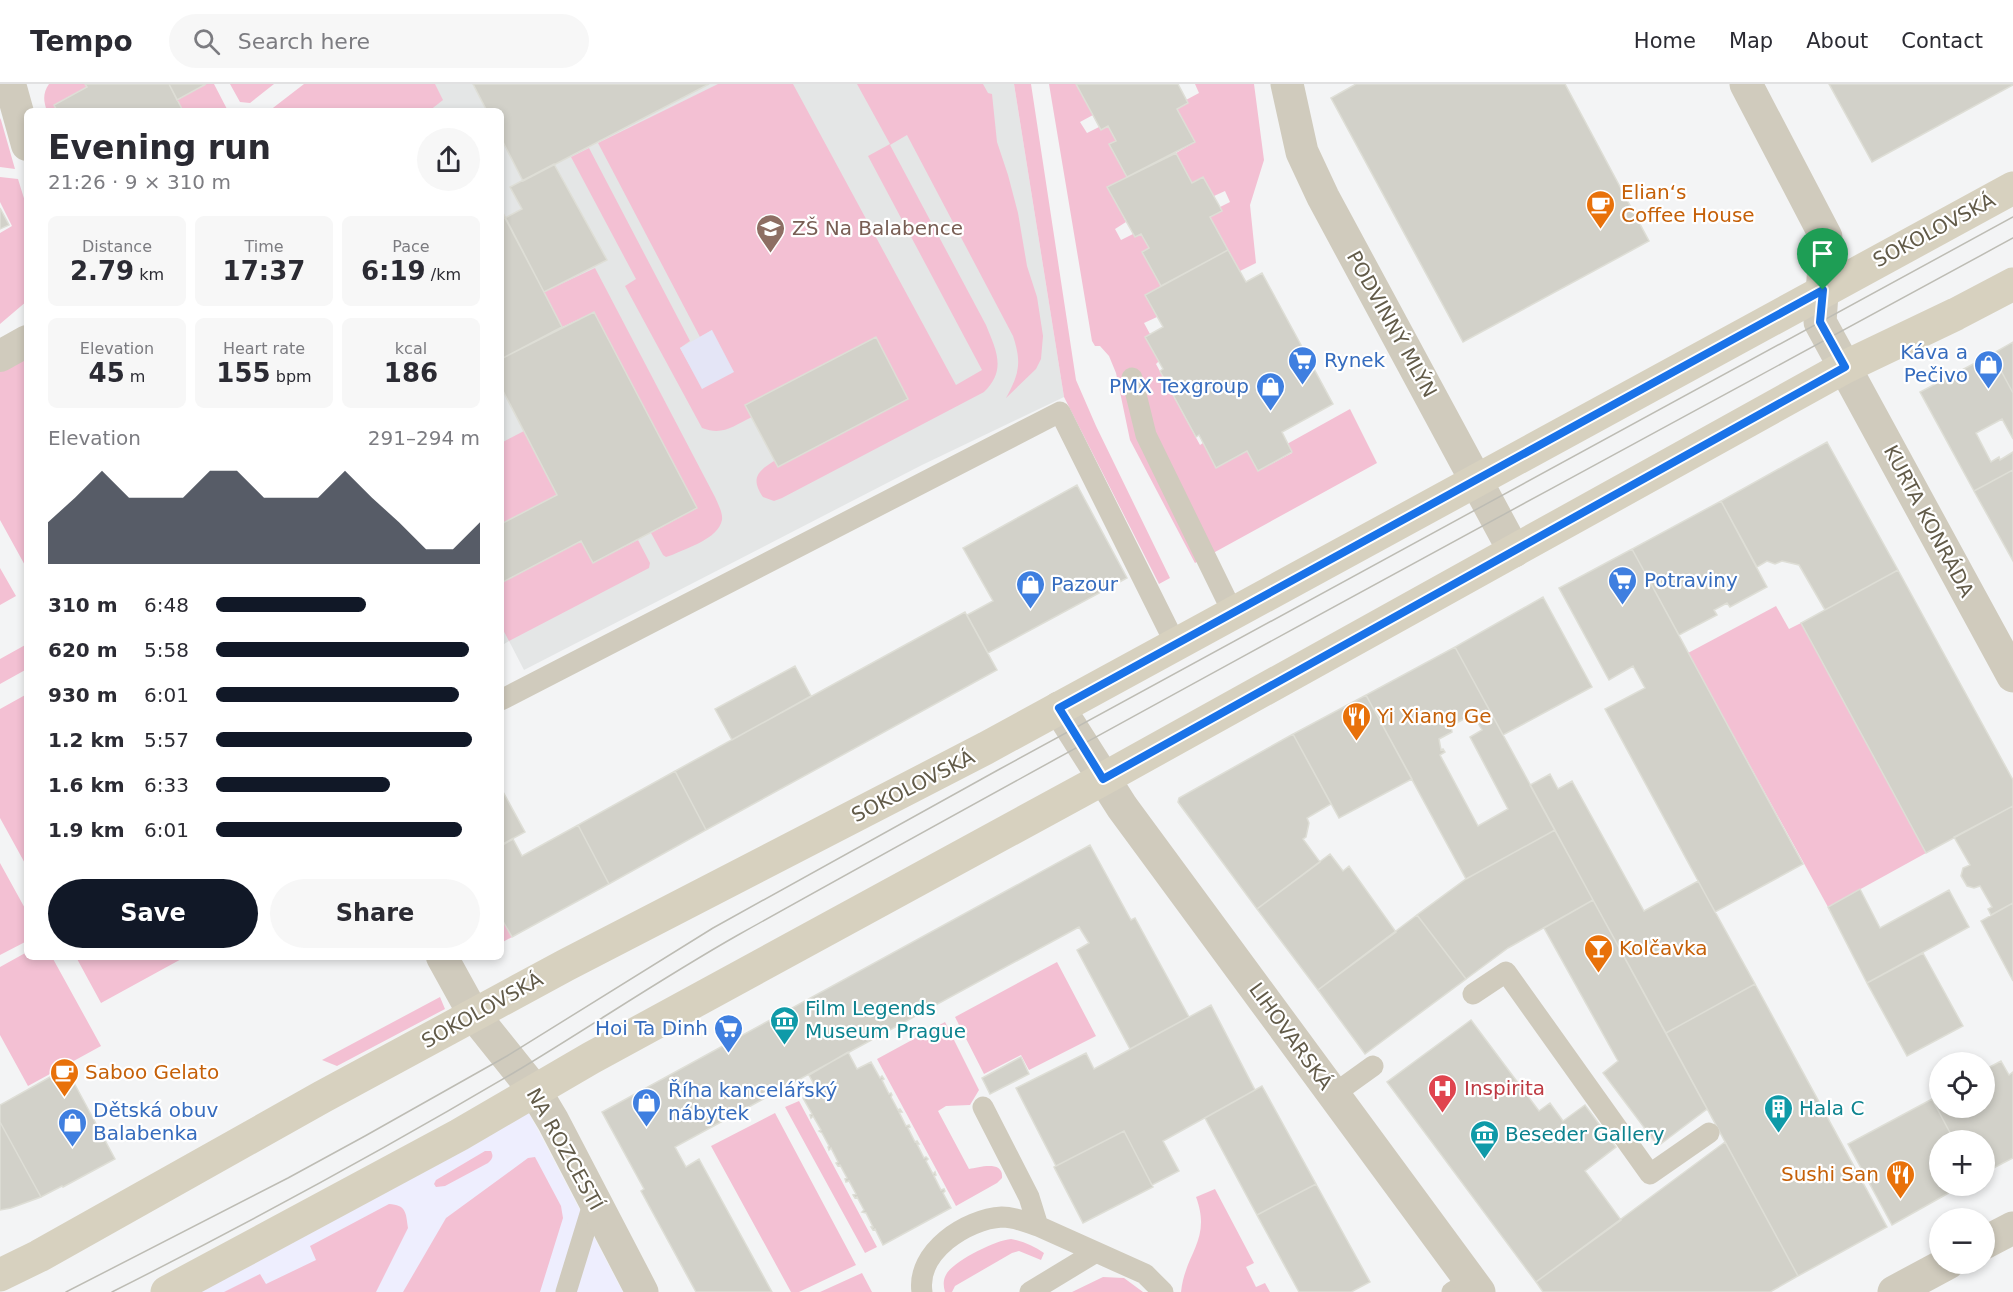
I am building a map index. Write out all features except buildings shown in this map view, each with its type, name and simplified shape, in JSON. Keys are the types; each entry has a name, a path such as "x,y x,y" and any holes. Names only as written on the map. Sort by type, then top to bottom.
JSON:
{"main road":[{"name":"SOKOLOVSKÁ","path":"0,1275 39,1256 322,1097 566,964 954,765 2013,188"},
{"path":"167,1292 459,1135 601,1052 1103,779 1845,367 2013,284"}],"street":[{"path":"10,84 24,134"},
{"path":"1746,84 1826,237 1820,322 1845,367"},
{"name":"PODVINNÝ MLÝN","path":"1289,86 1302,152 1323,197 1514,550"},
{"path":"0,356 24,343"},
{"name":"KURTA KONRÁDA","path":"1845,367 2013,676"},
{"name":"LIHOVARSKÁ","path":"1059,708 1103,779 1334,1094 1468,1288"},
{"path":"443,960 474,1015"},
{"name":"NA ROZCESTÍ","path":"474,1015 535,1091 642,1292"},
{"path":"1995,1237 2013,1228"},
{"path":"1894,1292 1929,1273"}],"lane":[{"path":"1132,378 1146,435 1233,613"},
{"path":"504,698 1060,412 1176,645"},
{"path":"1473,994 1506,972 1650,1174 1710,1133"},
{"path":"1334,1094 1373,1066"},
{"path":"983,1107 1029,1197 1038,1226"},
{"path":"566,1292 594,1201"},
{"path":"922,1292 922,1276 930,1257 937,1249 965,1229 992,1218 1004,1217 1018,1218 1038,1226 1145,1274 1163,1292"},
{"path":"1030,1292 1096,1252"}],"shaded area":[{"path":"49,84 85,84 87,87 54,105 56,108 46,108 44,97"},
{"path":"206,84 214,84 226,108 181,108 177,100"},
{"path":"230,84 274,84 250,103 240,102"},
{"path":"304,84 435,84 443,100 433,108 273,108"},
{"name":"ZŠ Na Balabence","path":"345,84 1014,84 1064,397 922,465 524,670 509,641 504,644 504,108 309,108"},
{"path":"718,84 793,84 956,385 982,370 868,156 890,144 857,84 983,84 988,93 992,94 997,142 1018,213 1027,266 1037,297 1043,336 1041,359 1036,369 1006,398 1018,368 1018,354 1013,336 907,135 890,145 986,325 996,351 995,376 984,392 782,498 774,501 763,497 757,485 760,472 774,461 778,467 876,337 746,405 752,417 733,427 716,431 702,428 625,286 636,279 571,157 589,148 690,341 680,348 703,389 712,330 700,337 598,143"},
{"path":"1014,84 1031,84 1076,380 1170,578 1159,584 1064,397"},
{"path":"1049,84 1076,84 1093,115 1080,122 1087,133 1099,127 1101,130 1108,126 1116,141 1109,144 1127,177 1108,187 1126,222 1115,229 1121,240 1133,234 1135,237 1141,234 1149,248 1143,252 1161,286 1145,295 1157,317 1144,323 1150,334 1146,337 1159,361 1156,364 1200,445 1203,443 1216,468 1247,451 1258,471 1292,453 1287,444 1350,409 1377,463 1195,563 1130,440 1116,373 1109,356 1092,341"},
{"path":"1195,84 1254,84 1264,160 1250,205 1256,263 1240,271 1210,217 1220,207 1230,202 1225,191 1214,196 1192,183 1176,153 1195,142 1177,109 1188,103 1186,100 1199,93"},
{"path":"0,118 1,120 15,169 0,167"},
{"path":"0,177 18,179 24,198 24,304 0,324 0,233 12,226 0,202"},
{"path":"595,268 722,514 719,527 708,538 666,557 651,533 697,508 594,312 562,327 544,292"},
{"path":"24,353 24,564 0,520 0,366"},
{"path":"524,431 557,495 504,522 504,441"},
{"path":"638,540 650,563 649,568 509,641 504,632 504,581 581,541 593,563"},
{"path":"0,568 16,596 0,605"},
{"path":"1776,606 1789,629 1801,623 1926,853 1828,907 1688,653"},
{"path":"24,646 24,671 0,684 0,659"},
{"path":"24,696 24,862 0,818 0,709"},
{"path":"0,863 24,907 24,943 0,955"},
{"path":"504,923 512,937 504,941"},
{"path":"24,954 24,960 54,960 101,1046 28,1086 0,1035 0,967"},
{"path":"78,960 180,960 101,1003"},
{"path":"1057,962 1096,1036 1029,1070 1021,1055 984,1074 955,1017"},
{"path":"440,997 445,1009 337,1066 322,1060"},
{"path":"945,1022 979,1090 970,1105 946,1106 938,1111 969,1169 990,1166 1002,1172 1002,1178 997,1183 956,1206 877,1059"},
{"path":"799,1101 877,1247 865,1253 785,1107"},
{"path":"528,1111 623,1292 191,1292"},
{"path":"775,1113 856,1265 799,1292 791,1292 711,1146"},
{"path":"485,1151 491,1151 492,1155 488,1163 445,1186 436,1187 434,1184 436,1180"},
{"path":"535,1157 561,1206 563,1218 540,1292 403,1292 446,1218 528,1158"},
{"path":"1215,1189 1254,1263 1246,1267 1256,1287 1265,1283 1270,1292 1181,1292 1183,1278 1196,1246 1201,1224 1196,1197"},
{"path":"389,1204 399,1206 404,1210 408,1228 376,1292 224,1292 260,1274 266,1284 316,1260 310,1246"},
{"path":"1011,1239 1028,1244 1044,1253 1041,1260 1019,1251 1012,1253 955,1286 952,1292 945,1292 944,1280 947,1273 959,1262 996,1243"},
{"path":"862,1273 872,1292 820,1292"},
{"path":"1103,1277 1124,1278 1143,1292 1072,1292"}],"sand":[{"path":"712,330 734,372 702,389 680,348"}],"tram line":[{"path":"66,1292 365,1136 507,1056 713,928 998,770 2013,217"},
{"path":"112,1292 265,1213 416,1130 738,935 2013,238"}],"place":[{"name":"Elian‘s Coffee House","path":"1600,230"},
{"name":"ZŠ Na Balabence","path":"771,254"},
{"name":"Rynek","path":"1303,386"},
{"name":"Káva a Pečivo","path":"1989,390"},
{"name":"PMX Texgroup","path":"1270,412"},
{"name":"Potraviny","path":"1623,606"},
{"name":"Pazour","path":"1030,610"},
{"name":"Yi Xiang Ge","path":"1356,742"},
{"name":"Kolčavka","path":"1598,974"},
{"name":"Film Legends Museum Prague","path":"784,1046"},
{"name":"Hoi Ta Dinh","path":"729,1054"},
{"name":"Saboo Gelato","path":"64,1098"},
{"name":"Inspirita","path":"1443,1114"},
{"name":"Říha kancelářský nábytek","path":"647,1128"},
{"name":"Hala C","path":"1778,1134"},
{"name":"Dětská obuv Balabenka","path":"72,1148"},
{"name":"Beseder Gallery","path":"1484,1160"},
{"name":"Sushi San","path":"1900,1200"}],"route":[{"path":"1823,290 1820,322 1845,367 1103,779 1059,708 1529,452 1823,290"}]}
